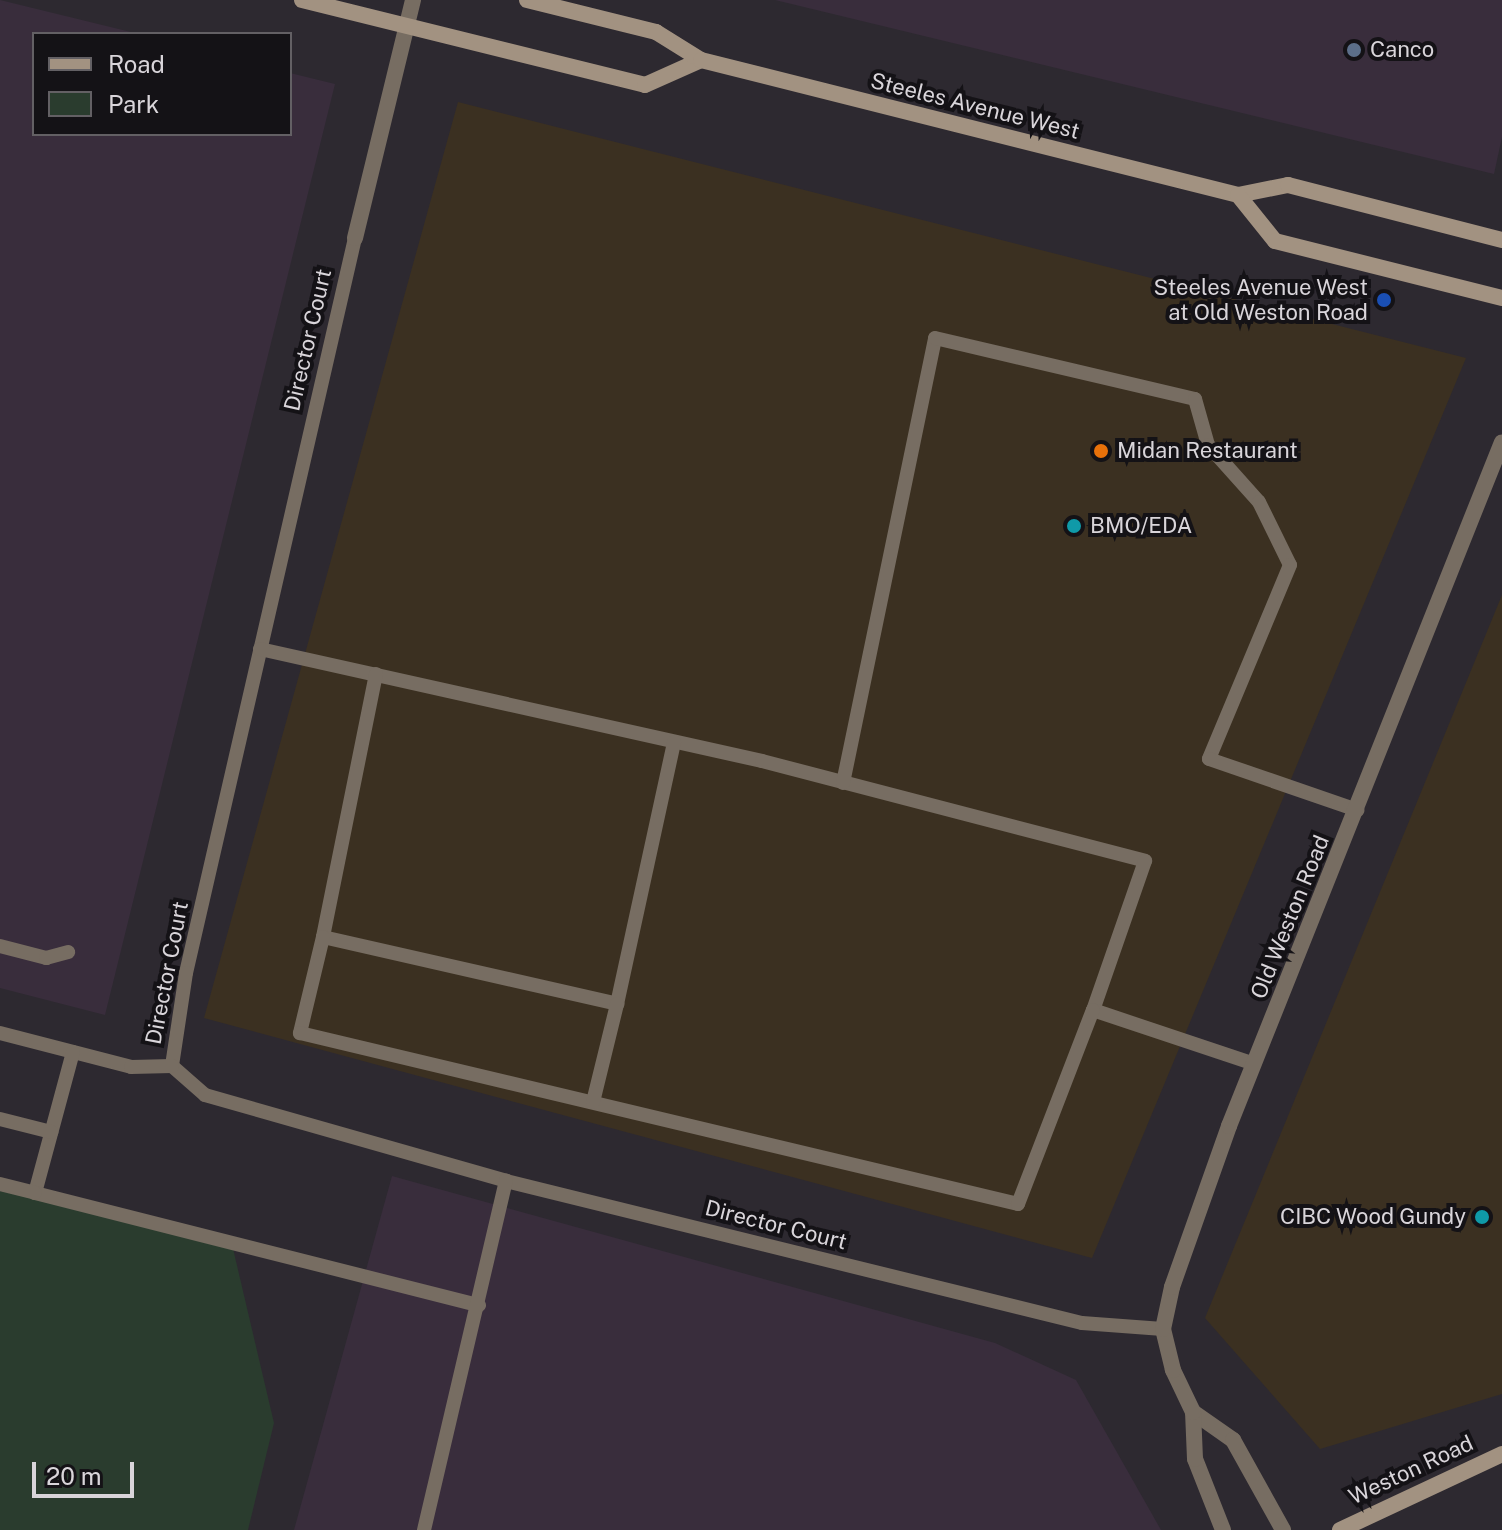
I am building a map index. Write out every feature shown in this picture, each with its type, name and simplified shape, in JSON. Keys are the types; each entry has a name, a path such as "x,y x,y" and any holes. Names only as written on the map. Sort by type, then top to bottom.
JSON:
{"main road":[{"path":"302,0 645,85 701,60"},
{"name":"Steeles Avenue West","path":"527,0 656,32 701,60 1238,195 1288,185 1502,240"},
{"path":"1238,195 1275,241 1502,298"},
{"name":"Weston Road","path":"1340,1530 1502,1454"}],"street":[{"name":"Director Court","path":"355,238 413,0"},
{"name":"Old Weston Road","path":"1223,1530 1195,1459 1193,1412 1173,1370 1163,1329 1172,1287 1254,1064 1502,442"},
{"name":"Old Weston Road","path":"1193,1412 1233,1440 1283,1530"}],"lane":[{"name":"Director Court","path":"355,238 177,1014 172,1066 205,1095 506,1181 1082,1323 1163,1329"},
{"path":"843,783 935,338 1195,399 1208,445 1259,502 1290,565 1209,759 1357,810"},
{"path":"260,649 376,674 674,742 1145,861 1093,1010 1018,1204 300,1033 323,937 376,674"},
{"path":"593,1102 674,742"},
{"path":"323,937 617,1004"},
{"path":"0,946 46,958 68,952"},
{"path":"1093,1010 1254,1064"},
{"path":"0,1033 131,1067 172,1066"},
{"path":"35,1193 73,1052"},
{"path":"0,1119 51,1132"},
{"path":"424,1530 506,1181"},
{"path":"0,1184 479,1305"}],"shaded area":[{"path":"0,0 131,32 32,32 32,136 292,136 292,73 335,84 105,1015 0,988"},
{"path":"775,0 1502,0 1502,137 1494,174"},
{"path":"458,102 1466,358 1092,1258 204,1018"},
{"path":"1502,595 1502,1394 1320,1449 1205,1318"},
{"path":"392,1176 995,1343 1076,1380 1161,1530 294,1530"}],"green space":[{"path":"0,1191 231,1240 274,1423 248,1530 0,1530"}],"place":[{"name":"Canco","path":"1354,50"},
{"name":"Steeles Avenue West at Old Weston Road","path":"1384,300"},
{"name":"Midan Restaurant","path":"1101,451"},
{"name":"BMO/EDA","path":"1074,526"},
{"name":"CIBC Wood Gundy","path":"1482,1217"}]}
